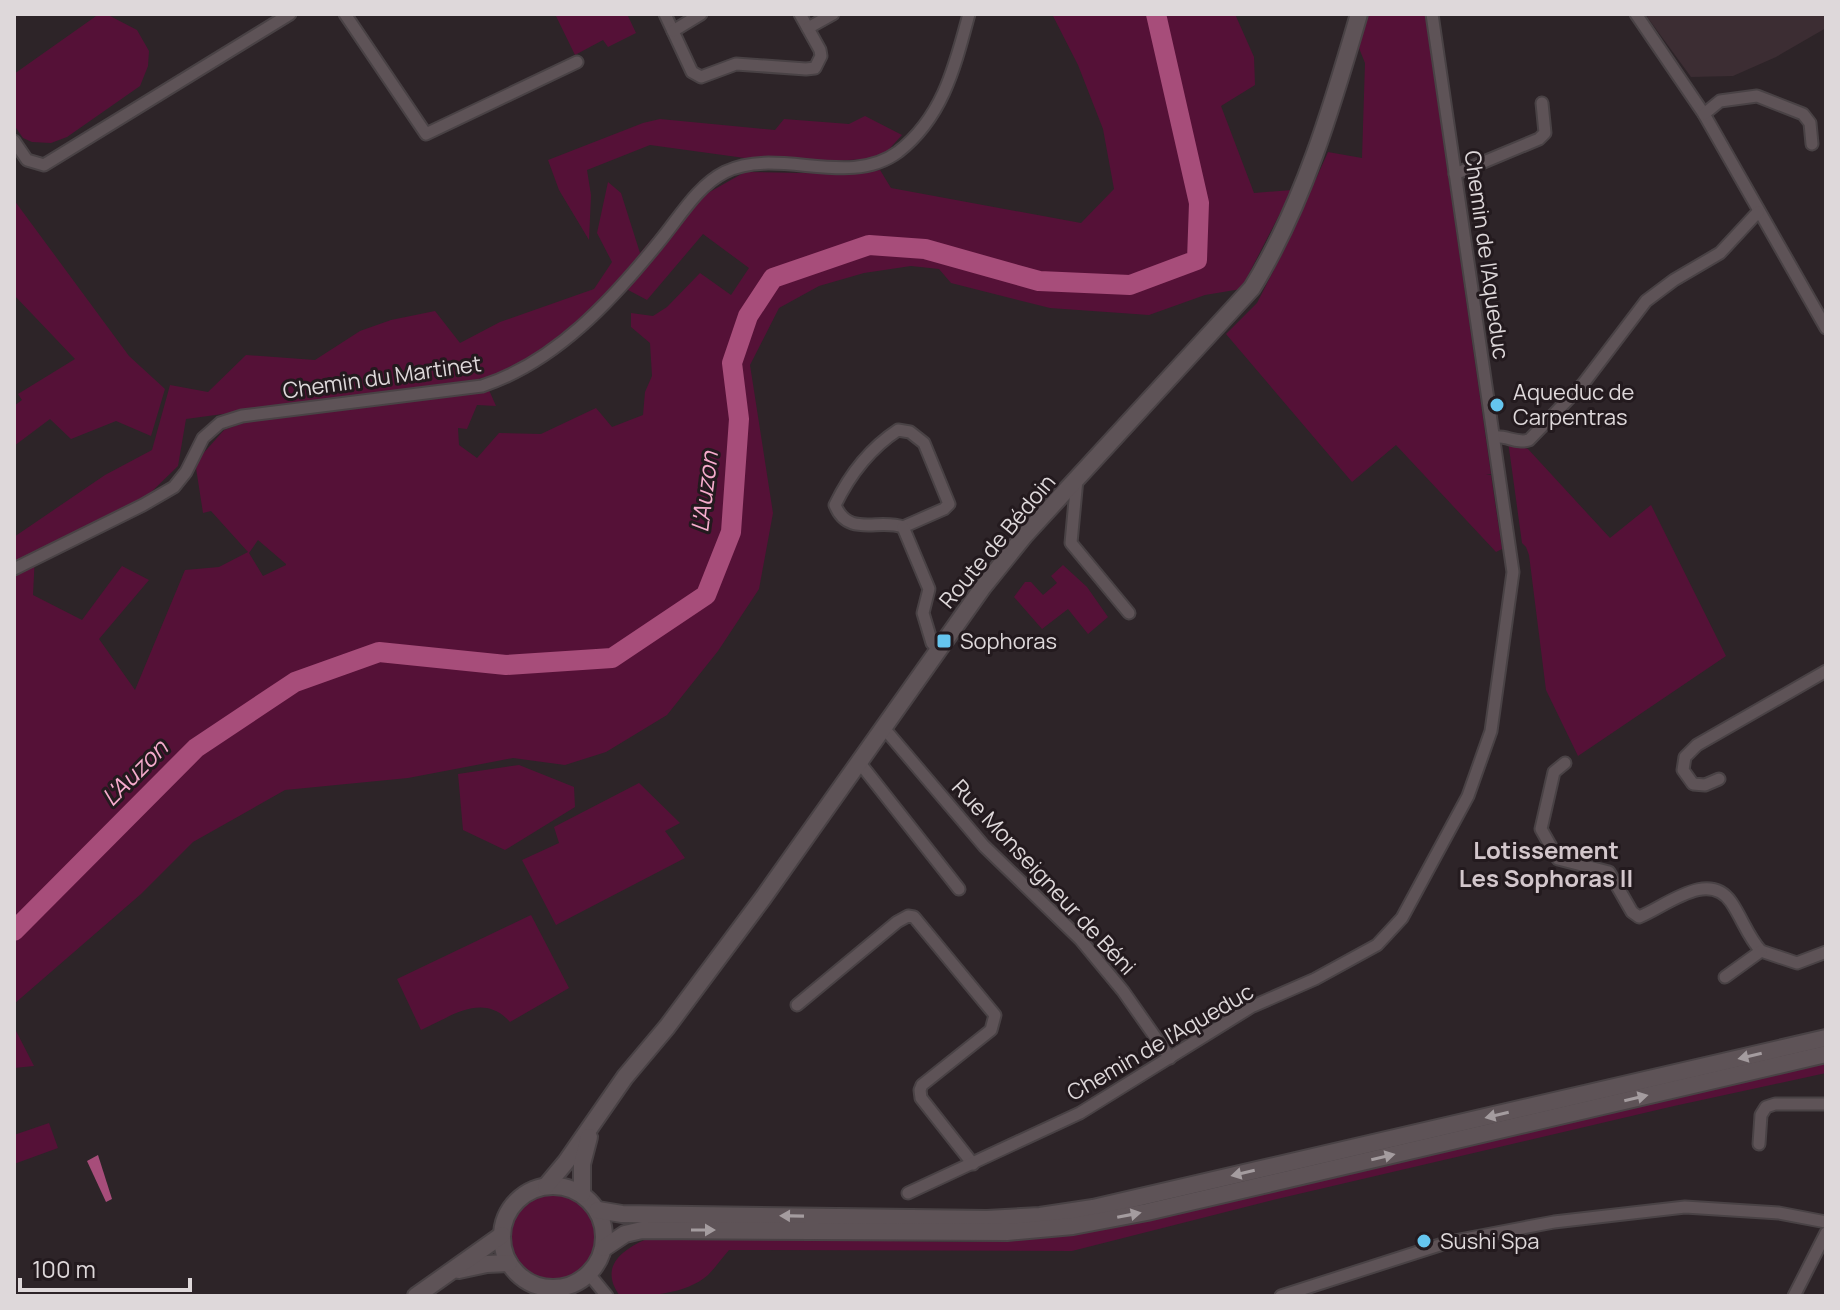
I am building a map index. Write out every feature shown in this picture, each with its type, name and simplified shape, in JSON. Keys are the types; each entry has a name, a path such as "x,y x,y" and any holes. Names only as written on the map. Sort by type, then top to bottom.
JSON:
{"main road":[{"name":"Route de Bédoin","path":"546,1186 625,1077 700,984 950,633 1025,535 1234,309 1263,269 1322,135 1359,14"},
{"path":"598,1210 622,1214 987,1219 1040,1216 1093,1208 1826,1038"},
{"path":"604,1248 625,1234 642,1230 1007,1232 1073,1226 1147,1212 1826,1054"},
{"name":"Route de Bédoin","path":"582,1194 582,1164 596,1118"},
{"path":"565,1186 582,1194 598,1210 605,1235 604,1248 589,1274 566,1291 538,1291 509,1263 503,1249 502,1235 510,1208 531,1190 565,1186"},
{"path":"416,1296 502,1235"},
{"path":"439,1278 469,1267 509,1263"}],"street":[{"path":"14,141 27,160 44,165 290,14"},
{"path":"345,14 426,134 577,62"},
{"path":"665,14 692,72 701,77 729,64 815,68 821,56 800,14"},
{"path":"673,31 701,14"},
{"path":"808,28 833,14"},
{"name":"Chemin du Martinet","path":"14,569 174,487 186,472 203,438 220,423 242,416 482,386 532,364 599,311 623,287 707,182 729,170 766,164 858,167 879,163 915,137 938,105 957,62 969,14"},
{"name":"Chemin de l'Aqueduc","path":"908,1193 1080,1113 1251,1007 1315,979 1377,945 1402,918 1468,796 1491,731 1513,572 1432,14"},
{"path":"1636,14 1704,114 1826,328"},
{"path":"1704,114 1720,101 1757,96 1803,114 1810,123 1812,144"},
{"path":"1455,174 1539,139 1545,133 1542,103"},
{"path":"1494,437 1503,436 1522,442 1529,440 1583,384 1646,301 1720,253 1758,212"},
{"path":"903,527 949,504 924,443 910,432 898,430 878,443 845,482 835,505 839,516 852,524 895,524 903,527 929,589 923,608 932,643 938,650"},
{"path":"1077,479 1071,543 1129,613"},
{"path":"927,623 950,633"},
{"path":"1719,779 1705,785 1693,784 1683,770 1685,757 1697,745 1826,671"},
{"name":"Rue Monseigneur de Béni","path":"883,727 984,846 1080,939 1123,991 1170,1058"},
{"path":"859,762 959,889"},
{"path":"1565,763 1554,772 1541,829 1558,859 1609,872 1632,912 1639,917 1693,890 1712,889 1722,892 1731,901 1761,951 1797,963 1826,952"},
{"path":"797,1005 897,922 908,916 914,917 995,1015 991,1030 922,1085 920,1090 921,1098 973,1164"},
{"path":"1725,977 1761,951"},
{"path":"1759,1144 1761,1115 1766,1107 1775,1104 1826,1104"},
{"path":"1281,1296 1449,1242 1554,1222 1685,1207 1779,1213 1826,1222"},
{"path":"1794,1296 1826,1233"},
{"path":"589,1274 607,1296"}],"shaded area":[{"path":"99,14 111,14 137,30 149,51 148,66 140,86 67,137 51,143 23,138 14,125 14,74"},
{"path":"555,14 627,14 636,33 608,47 603,40 575,55"},
{"path":"1052,14 1235,14 1254,57 1255,85 1221,106 1254,193 1292,190 1241,289 1205,295 1149,315 1050,308 951,283 939,269 911,266 864,273 819,286 779,308 750,365 773,513 759,589 718,651 667,715 606,752 565,765 513,758 408,778 285,790 193,842 141,894 14,1004 14,537 105,475 152,450 170,385 208,392 246,355 315,360 360,331 391,320 435,311 460,343 500,322 594,289 612,262 597,233 608,182 621,193 640,253 676,211 745,172 855,174 880,170 891,188 1081,223 1114,189 1103,129 1078,65","holes":["703,234 749,268 731,295 700,273 667,307 653,316 631,313 631,327 650,343 652,376 645,392 643,415 612,427 596,408 541,434 499,433 477,458 459,445 458,428 467,429 477,405 496,406 489,390 249,421 224,430 200,457 196,468 203,513 211,511 248,552 219,567 185,570 135,690 99,639 149,580 122,566 82,620 33,595 35,554 143,500 178,466 186,419 473,380 512,371 556,342 615,283 647,300","258,540 286,564 286,565 263,576 249,553"]},
{"path":"1368,14 1425,14 1491,474 1486,475 1491,475 1502,549 1496,552 1396,445 1352,482 1226,334 1257,303 1328,152 1362,158 1365,63 1359,48"},
{"path":"1645,14 1826,14 1826,28 1776,57 1733,76 1691,77"},
{"path":"865,116 902,135 881,158 832,161 752,159 650,145 587,170 591,195 589,240 559,190 548,160 660,119 775,130 784,119 849,124"},
{"path":"14,200 129,356 165,389 151,436 116,421 71,439 50,419 14,446 14,406 22,400 18,394 75,359 14,295"},
{"path":"1508,441 1528,449 1610,538 1651,505 1726,656 1578,756 1546,690 1529,555 1522,543"},
{"path":"1063,565 1087,587 1108,617 1088,634 1068,609 1042,629 1014,597 1025,582 1031,582 1043,595 1057,583 1051,576"},
{"path":"519,765 574,787 575,807 505,850 463,830 458,774"},
{"path":"639,783 680,823 665,831 685,858 556,925 522,860 559,843 554,827"},
{"path":"531,915 569,988 510,1022 500,1013 478,1008 456,1013 421,1030 397,979"},
{"path":"14,1027 34,1066 14,1068"},
{"path":"1826,1060 1826,1073 1277,1199 1072,1251 729,1250 699,1282 666,1293 642,1296 620,1296 612,1276 616,1260 630,1247 649,1238 972,1242 1079,1234"},
{"path":"49,1123 58,1148 14,1164 14,1135"},
{"path":"98,1155 112,1199 106,1202 87,1161"},
{"path":"554,1194 571,1197 585,1206 594,1220 597,1237 594,1254 585,1268 571,1277 554,1280 537,1277 523,1268 514,1254 511,1237 514,1220 523,1206 537,1197"}],"waterway":[{"name":"L'Auzon","path":"14,931 196,748 295,682 379,652 506,665 612,658 706,595 731,532 739,419 732,363 748,316 773,278 869,245 925,249 1039,281 1130,285 1197,260 1199,203 1156,14"}],"place":[{"name":"Aqueduc de Carpentras","path":"1497,405"},
{"name":"Sophoras","path":"944,641"},
{"name":"Sushi Spa","path":"1424,1241"}],"district":[{"name":"Lotissement Les Sophoras II","path":"1546,865"}]}
